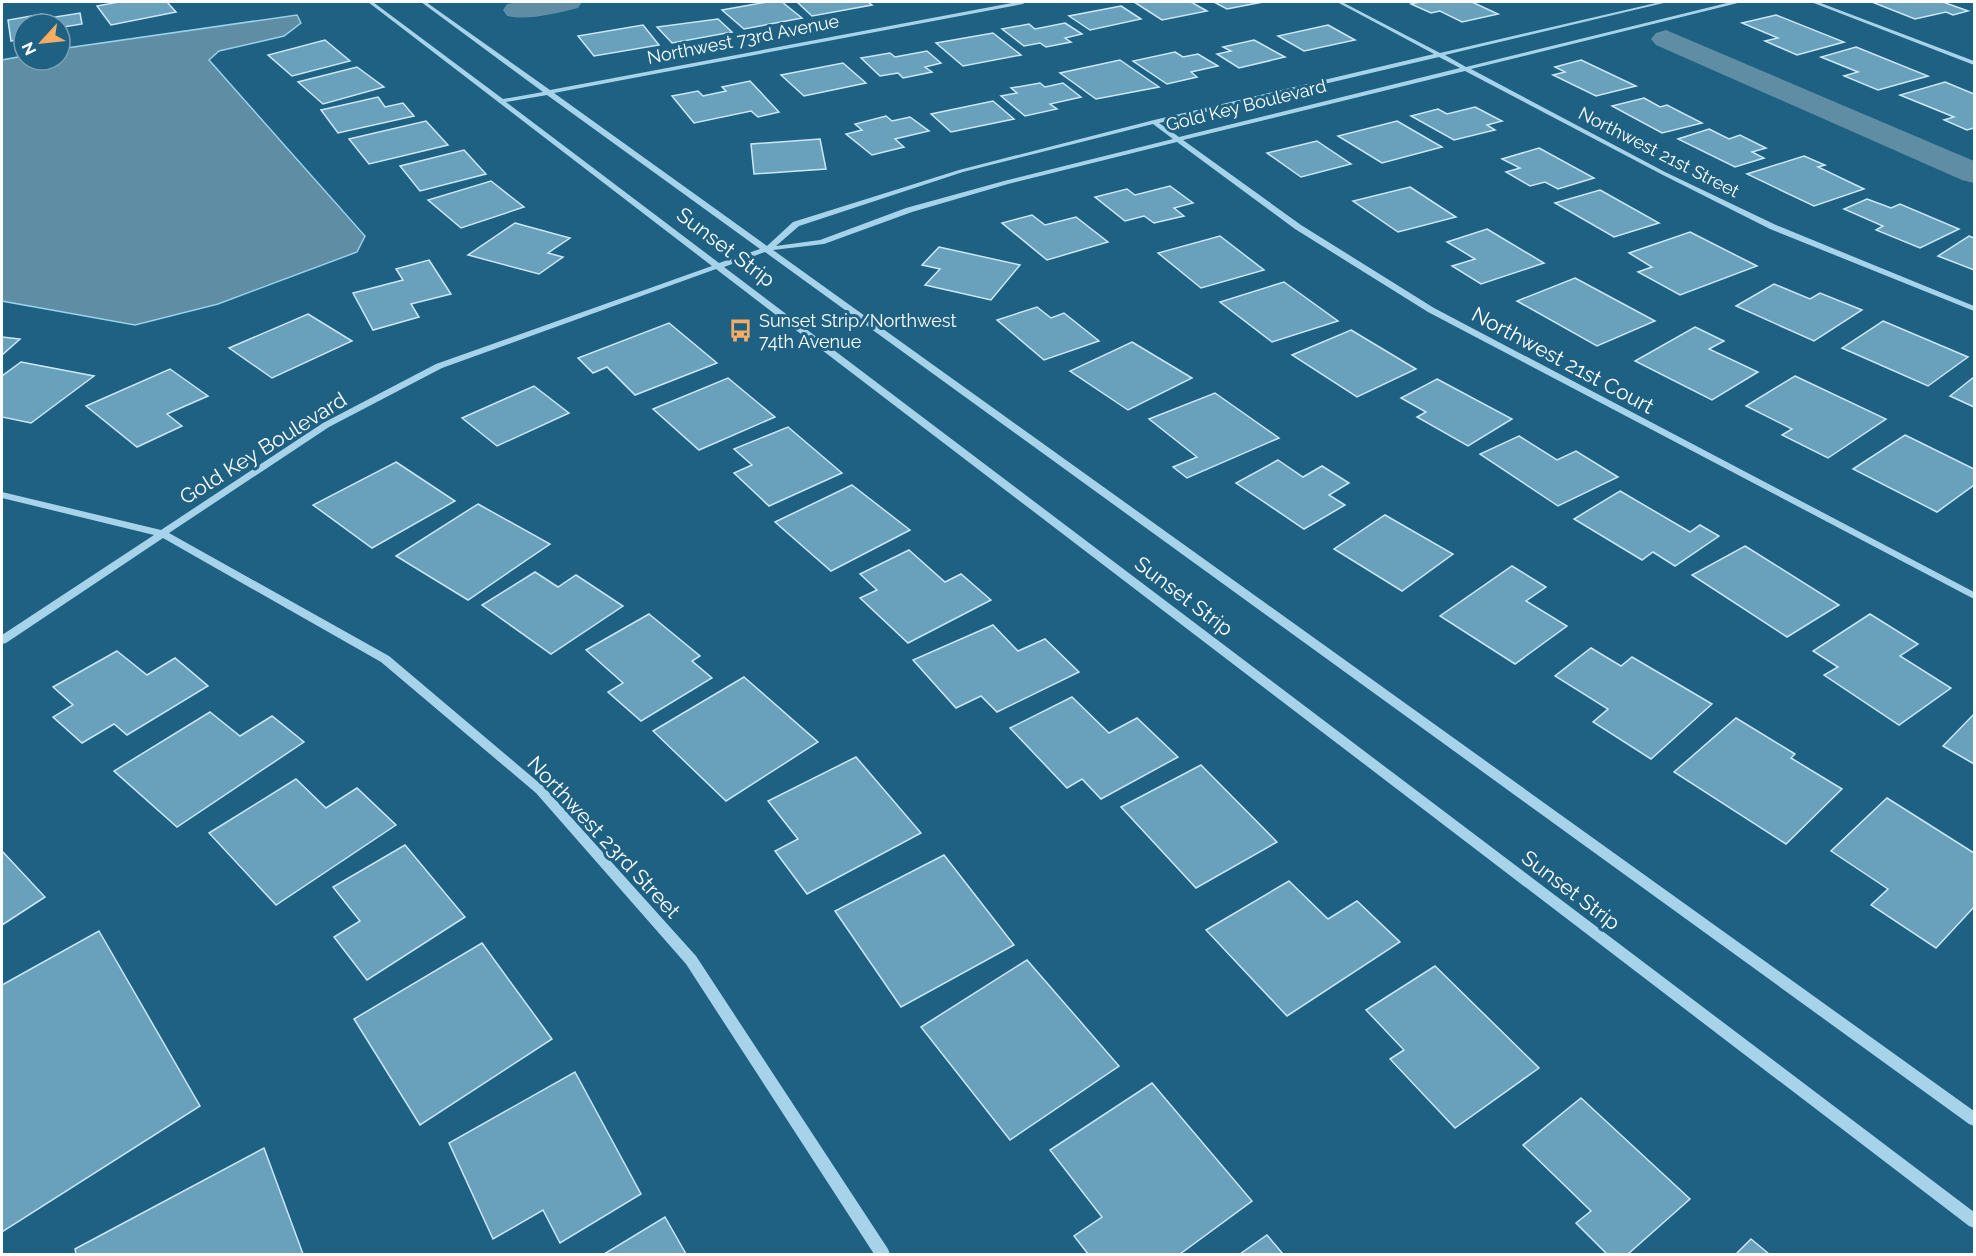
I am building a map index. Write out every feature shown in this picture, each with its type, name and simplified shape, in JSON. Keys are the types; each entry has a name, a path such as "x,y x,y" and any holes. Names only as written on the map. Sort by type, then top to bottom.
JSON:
{"street":[{"name":"Sunset Strip","path":"370,2 504,101 1974,1221"},
{"name":"Sunset Strip","path":"423,2 1974,1119"},
{"name":"Northwest 73rd Avenue","path":"504,101 1023,2"},
{"name":"Northwest 21st Street","path":"1340,2 1463,68 1773,227 1974,309"},
{"name":"Gold Key Boulevard","path":"766,249 795,224 961,171 1154,122 1665,2"},
{"name":"Gold Key Boulevard","path":"2,640 326,425 439,366 766,249 821,242 909,210 1006,182 1736,2"},
{"path":"1814,2 1974,63"},
{"name":"Northwest 21st Court","path":"1154,122 1298,227 1431,310 1974,596"},
{"path":"2,495 163,534"},
{"name":"Northwest 23rd Street","path":"163,534 385,659 540,790 691,960 883,1254"}],"water":[{"path":"297,15 301,23 284,36 219,51 209,60 365,236 357,252 218,304 135,325 2,301 2,60 12,58 12,72 72,72 72,47"}],"building":[{"path":"119,2 167,2 176,12 111,25 97,6"},
{"path":"767,2 782,2 802,18 744,29 722,10"},
{"path":"797,2 868,2 872,5 812,16"},
{"path":"1134,2 1191,2 1207,11 1162,20"},
{"path":"1214,2 1263,2 1227,9"},
{"path":"1472,2 1498,14 1462,22 1440,11 1431,13 1411,4"},
{"path":"1872,2 1943,2 1968,11 1953,15 1946,12 1915,19"},
{"path":"1121,6 1141,19 1090,30 1069,16"},
{"path":"80,13 82,24 72,26 72,14"},
{"path":"1776,15 1844,42 1797,55 1765,41 1778,38 1742,23"},
{"path":"12,19 11,41 8,20"},
{"path":"718,19 732,32 672,43 657,27"},
{"path":"1065,23 1082,34 1065,38 1071,42 1046,47 1040,43 1024,46 1002,29 1029,24 1035,29"},
{"path":"643,25 659,45 594,56 578,36"},
{"path":"1328,25 1355,40 1304,51 1278,36"},
{"path":"993,33 1021,55 963,66 936,43"},
{"path":"325,40 350,61 292,76 268,55"},
{"path":"1254,40 1285,57 1239,68 1217,54 1231,51 1223,47"},
{"path":"1856,47 1928,76 1878,90 1844,76 1858,72 1821,57"},
{"path":"927,51 941,63 925,67 932,72 903,78 898,73 880,76 861,58 890,53 895,57"},
{"path":"1175,52 1183,57 1198,54 1218,66 1191,72 1197,77 1167,84 1133,61"},
{"path":"1120,60 1159,87 1096,99 1060,73"},
{"path":"1581,60 1636,86 1596,96 1553,75 1565,72 1555,67"},
{"path":"843,63 866,83 804,96 781,75"},
{"path":"357,67 384,87 323,104 298,82"},
{"path":"750,81 779,112 758,117 751,111 694,123 672,96 698,91 703,96 726,91 722,87"},
{"path":"1945,82 1974,94 1974,128 1967,130 1944,120 1954,117 1900,95"},
{"path":"1040,83 1045,87 1063,83 1081,97 1050,104 1057,109 1025,116 1001,96 1017,93 1011,88"},
{"path":"378,97 385,107 403,103 414,116 338,133 321,110"},
{"path":"1644,98 1660,107 1667,105 1702,123 1662,133 1612,106"},
{"path":"993,101 1014,119 951,132 931,114"},
{"path":"1475,107 1502,121 1487,125 1495,130 1454,140 1411,116 1438,109 1447,114"},
{"path":"886,116 892,121 910,117 929,131 895,139 904,147 872,155 846,134 862,130 855,124"},
{"path":"426,121 448,145 369,164 349,139"},
{"path":"1397,121 1442,147 1382,163 1338,136"},
{"path":"1709,129 1729,139 1740,135 1766,148 1752,152 1764,158 1735,167 1678,139"},
{"path":"820,139 826,169 754,174 751,144"},
{"path":"1317,141 1351,164 1301,177 1267,153"},
{"path":"1539,148 1594,178 1558,189 1545,182 1530,186 1506,172 1520,168 1502,159"},
{"path":"464,150 486,174 420,191 400,166"},
{"path":"1804,156 1825,165 1818,167 1864,189 1814,206 1747,174"},
{"path":"491,181 524,207 461,228 428,200"},
{"path":"1170,186 1193,203 1174,208 1184,216 1154,223 1144,216 1125,221 1095,197 1127,189 1135,195"},
{"path":"1410,187 1456,217 1398,232 1353,201"},
{"path":"1600,190 1659,223 1614,237 1555,203"},
{"path":"1867,199 1891,208 1900,204 1959,229 1920,248 1876,230 1883,226 1844,209"},
{"path":"1032,215 1045,225 1076,217 1108,242 1047,260 1002,223"},
{"path":"515,223 570,238 548,253 563,257 539,274 468,255"},
{"path":"1487,229 1544,263 1481,284 1452,266 1475,259 1447,242"},
{"path":"1690,232 1757,266 1680,295 1638,272 1652,267 1629,253"},
{"path":"1220,236 1264,270 1201,288 1158,253"},
{"path":"1969,236 1974,238 1974,270 1938,256"},
{"path":"939,247 1020,265 991,300 925,285 940,269 922,265"},
{"path":"429,260 451,294 411,304 419,317 373,330 353,293 403,280 396,269"},
{"path":"1575,278 1655,321 1597,346 1517,301"},
{"path":"1284,282 1338,321 1272,342 1220,302"},
{"path":"1774,284 1810,299 1820,293 1862,310 1814,341 1736,306"},
{"path":"1037,307 1051,318 1064,313 1099,341 1044,360 997,320"},
{"path":"308,314 352,341 272,378 229,348"},
{"path":"1883,321 1968,357 1928,386 1842,348"},
{"path":"669,323 717,363 635,395 607,367 593,373 578,358"},
{"path":"1695,327 1724,341 1709,349 1758,372 1712,400 1635,361"},
{"path":"1351,330 1416,369 1357,397 1292,355"},
{"path":"2,337 20,339 2,355"},
{"path":"1132,342 1192,378 1128,410 1070,371"},
{"path":"21,362 94,376 31,423 2,417 2,376"},
{"path":"170,369 208,396 167,414 182,426 137,447 86,406"},
{"path":"1795,376 1886,419 1828,458 1782,435 1792,429 1746,406"},
{"path":"1974,377 1974,407 1950,396"},
{"path":"728,378 775,417 699,450 653,409"},
{"path":"1437,379 1512,419 1468,446 1417,417 1426,412 1401,398"},
{"path":"534,386 569,413 497,446 462,418"},
{"path":"1215,393 1279,438 1187,478 1173,467 1197,457 1149,419"},
{"path":"788,427 842,473 769,506 734,473 752,465 734,449"},
{"path":"1905,435 1974,469 1974,485 1937,512 1853,469"},
{"path":"1519,436 1557,460 1576,451 1618,477 1558,506 1480,454"},
{"path":"1278,460 1303,477 1322,466 1349,483 1329,495 1345,505 1304,529 1236,483"},
{"path":"396,462 455,501 372,548 313,505"},
{"path":"852,485 910,530 831,571 775,522"},
{"path":"1620,491 1690,532 1700,525 1719,536 1675,566 1653,552 1642,560 1574,519"},
{"path":"478,504 550,544 468,600 396,556"},
{"path":"1385,515 1453,554 1402,591 1334,549"},
{"path":"1745,546 1839,605 1787,637 1692,575"},
{"path":"909,550 945,582 961,574 991,600 908,643 860,598 877,590 860,574"},
{"path":"1512,566 1546,587 1526,601 1567,626 1515,664 1440,616"},
{"path":"535,572 558,587 576,575 623,606 551,654 482,605"},
{"path":"649,614 700,656 692,661 712,678 641,721 608,692 623,683 586,650"},
{"path":"1870,614 1918,644 1900,656 1951,688 1899,725 1824,675 1838,667 1813,651"},
{"path":"993,625 1018,651 1045,639 1079,672 997,712 981,696 956,708 913,660"},
{"path":"1591,648 1621,666 1632,657 1712,704 1651,759 1593,722 1608,709 1555,676"},
{"path":"117,651 147,675 175,658 208,686 127,735 114,724 82,743 53,717 73,705 53,687"},
{"path":"744,677 818,742 726,801 653,731"},
{"path":"1072,697 1109,733 1137,718 1178,757 1101,799 1082,779 1067,788 1010,728"},
{"path":"210,712 240,736 272,716 304,742 177,827 114,771"},
{"path":"1974,714 1974,764 1943,746"},
{"path":"1736,718 1795,754 1791,758 1842,789 1786,844 1674,772"},
{"path":"856,757 921,833 807,894 775,851 798,839 768,801"},
{"path":"1201,765 1277,842 1196,888 1121,807"},
{"path":"296,779 326,808 357,788 396,825 276,905 209,833"},
{"path":"1887,798 1974,853 1974,907 1936,948 1871,905 1888,889 1831,851"},
{"path":"405,845 465,917 367,980 334,937 360,921 333,887"},
{"path":"2,851 45,897 2,925"},
{"path":"944,855 1014,945 901,1007 835,911"},
{"path":"1289,881 1328,919 1357,901 1400,942 1287,1016 1206,930"},
{"path":"99,931 200,1106 2,1232 2,985"},
{"path":"482,943 552,1039 420,1125 354,1019"},
{"path":"1027,960 1119,1066 1010,1140 921,1027"},
{"path":"1435,966 1539,1068 1455,1128 1390,1059 1404,1050 1366,1010"},
{"path":"575,1072 641,1194 560,1243 543,1210 493,1239 449,1143"},
{"path":"1152,1083 1252,1201 1180,1254 1088,1254 1074,1236 1102,1217 1050,1150"},
{"path":"1581,1098 1690,1199 1628,1254 1607,1254 1576,1223 1591,1211 1523,1145"},
{"path":"264,1148 303,1254 76,1254 75,1249"},
{"path":"665,1217 686,1254 604,1254"},
{"path":"1267,1235 1283,1254 1240,1254"},
{"path":"1751,1239 1769,1254 1736,1254"}],"waterway":[{"path":"517,10 568,2"},
{"path":"1666,39 1974,173"}],"place":[{"name":"Sunset Strip/Northwest 74th Avenue","path":"741,330"}]}
